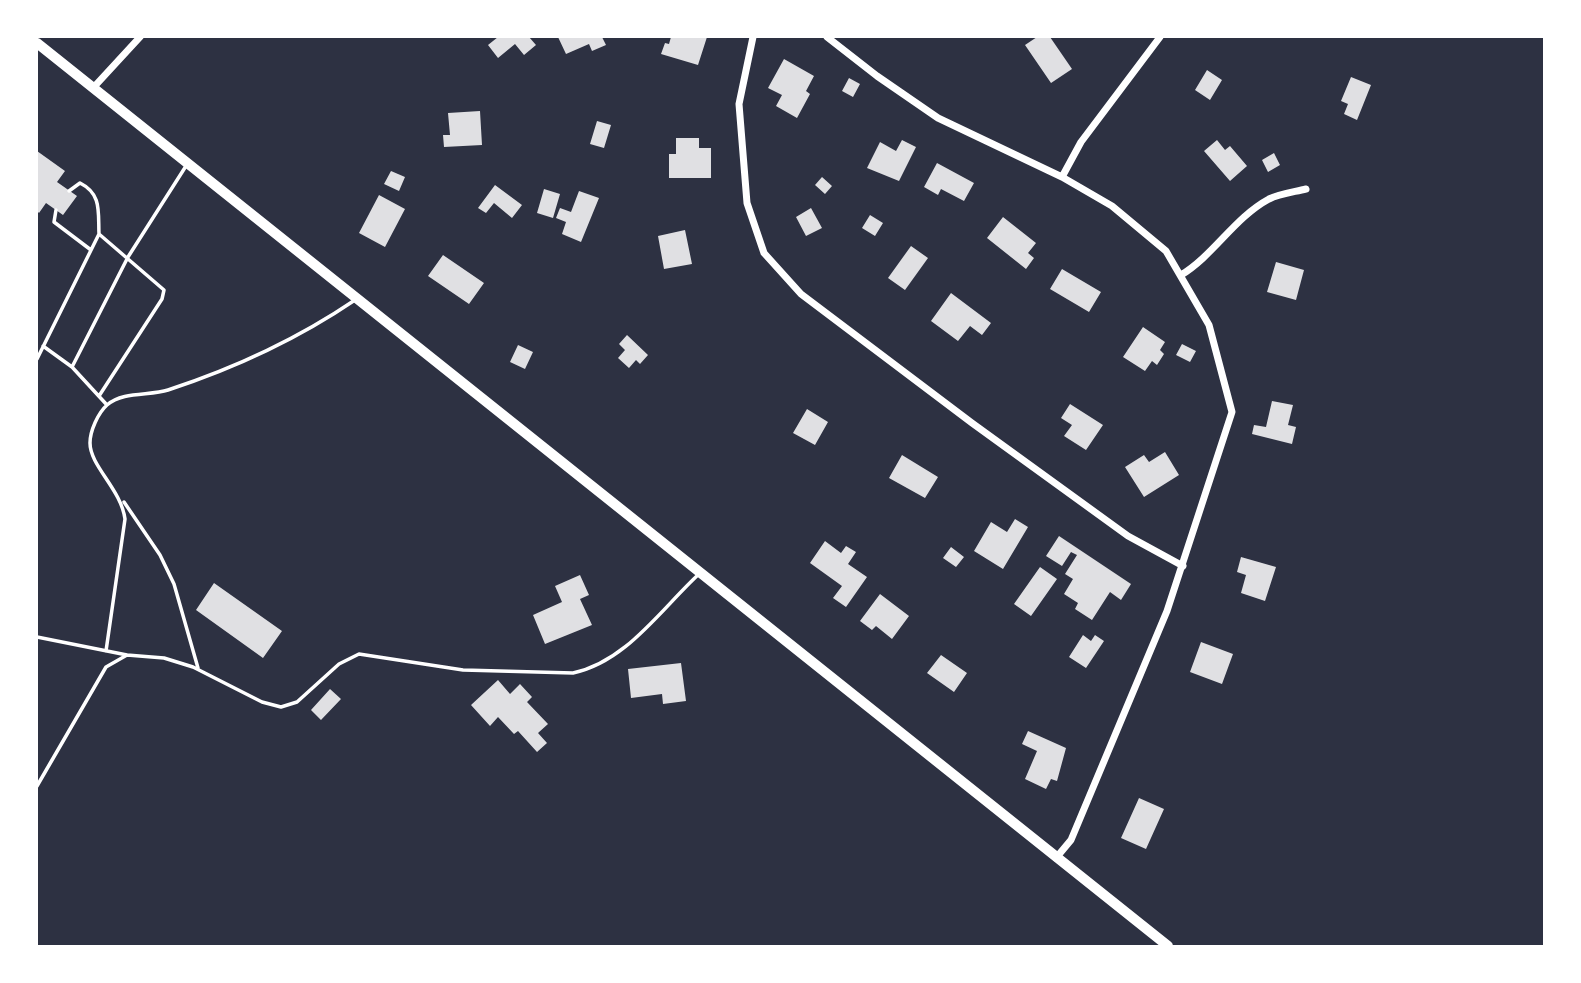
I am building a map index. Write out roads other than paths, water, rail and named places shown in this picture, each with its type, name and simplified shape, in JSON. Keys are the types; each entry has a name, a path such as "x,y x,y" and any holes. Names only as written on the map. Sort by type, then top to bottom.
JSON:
{"street":[{"path":"93,88 140,37"},
{"path":"753,37 739,104 747,203 764,253 801,294 972,424 1128,536 1183,566"},
{"path":"827,37 938,118 1062,177 1112,206 1166,251 1209,325 1232,412 1183,566 1096,785 1071,840 1056,858"},
{"path":"1062,177 1082,142 1160,37"},
{"path":"37,43 1168,946"},
{"path":"1181,275 1194,267 1238,222 1270,198 1306,189"}],"lane":[{"path":"72,367 128,257 187,164"},
{"path":"37,359 99,234 98,198 90,188 80,183 69,191"},
{"path":"56,210 54,222 91,250"},
{"path":"99,234 164,290 162,299 99,396"},
{"path":"198,668 174,584 100,469 89,445 93,427 107,405 127,396 166,391 258,353 326,319 356,299"},
{"path":"43,346 72,367 107,405"},
{"path":"106,651 125,519 123,501"},
{"path":"37,637 127,655 164,658 198,668 262,702 281,707 297,702 339,664 359,654 463,670 573,673 586,671 631,644 655,616 701,573"},
{"path":"37,786 106,667 127,655"}]}
